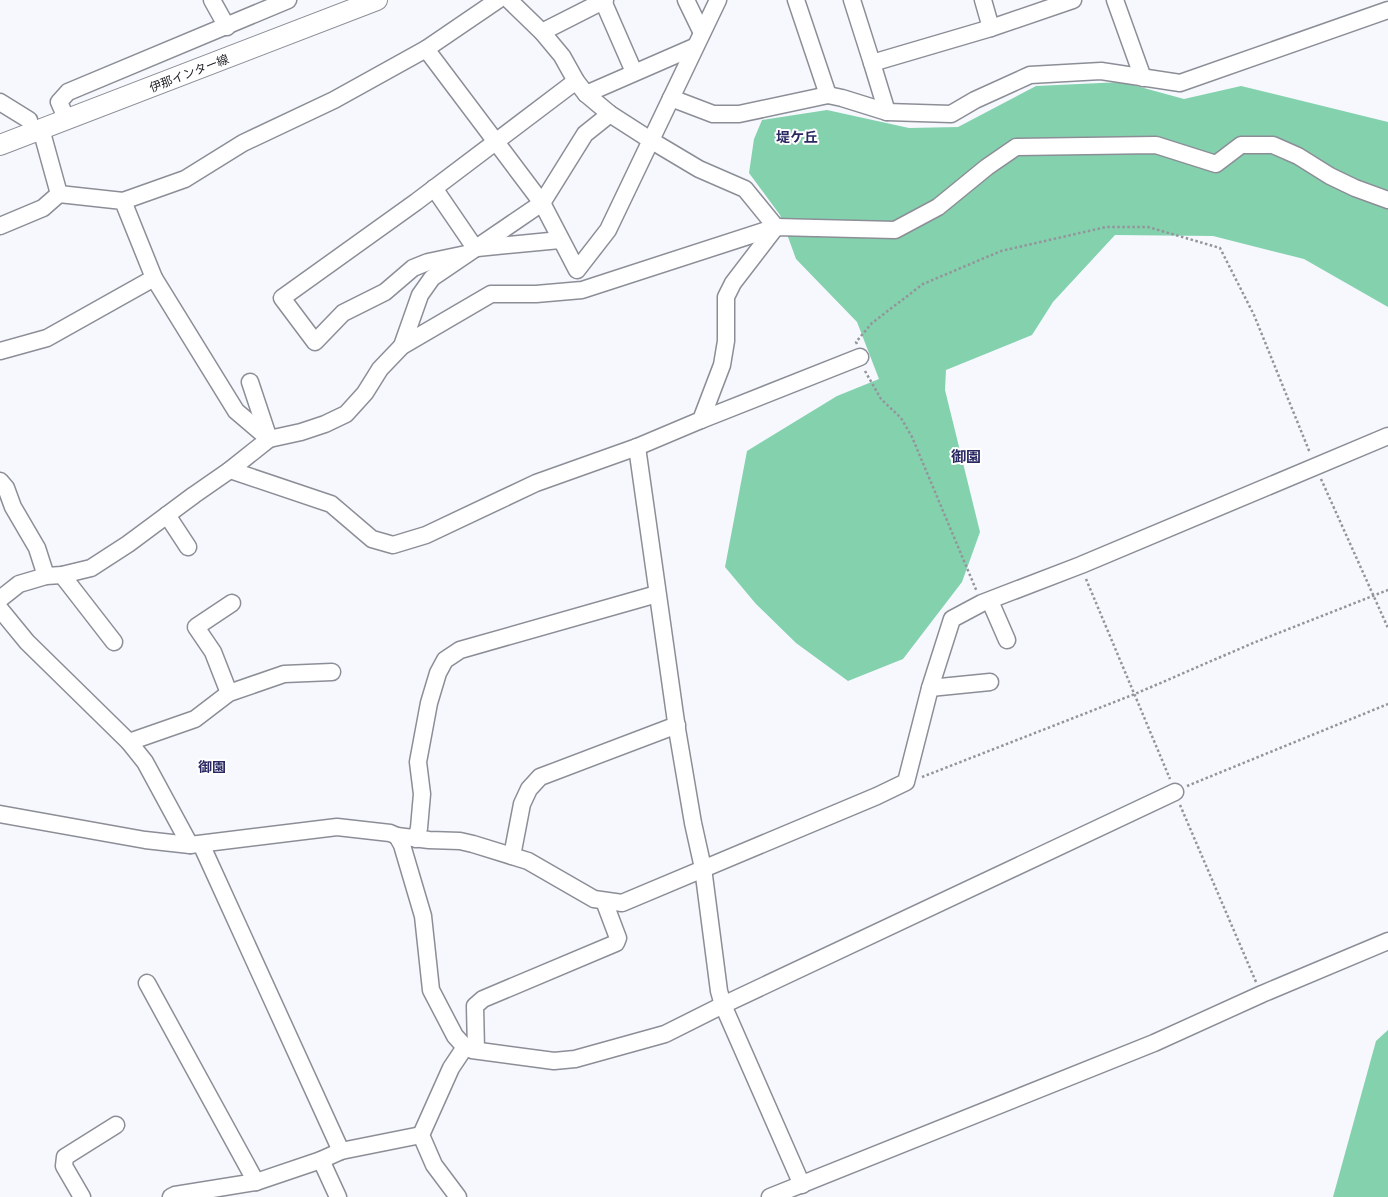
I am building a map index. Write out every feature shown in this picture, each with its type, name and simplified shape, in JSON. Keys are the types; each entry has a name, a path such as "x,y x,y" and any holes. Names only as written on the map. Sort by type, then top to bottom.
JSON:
{"main road":[{"name":"伊那インター線","path":"0,145 35,125 67,120 377,0"}],"street":[{"path":"212,0 227,26"},
{"path":"67,120 59,102 68,92 288,0"},
{"path":"0,226 43,208 59,194 123,201 185,179 243,143 334,100 426,49 498,0"},
{"path":"509,0 542,32 562,56 581,87 610,114 699,169 745,189 776,227"},
{"path":"542,32 604,0 634,72"},
{"path":"686,0 698,40"},
{"path":"577,270 608,230 718,0"},
{"path":"796,0 828,95"},
{"path":"852,0 887,112"},
{"path":"983,0 992,28"},
{"path":"872,63 992,28 1073,0"},
{"path":"1115,0 1143,78"},
{"path":"671,98 712,114 739,114 828,95 887,112 951,114 975,100 1030,75 1101,71 1180,83 1388,10"},
{"path":"560,240 471,251 428,262 413,268 385,292 343,313 315,342 282,298 496,141 581,87 634,72 698,40"},
{"path":"426,49 542,203 577,270 582,290"},
{"path":"0,102 35,125 59,194"},
{"path":"402,346 420,295 432,278 542,203 585,134 610,114"},
{"path":"0,599 19,584 91,568 128,544 230,470 269,438 301,432 326,424 346,414 365,393 380,369 402,346 491,294 536,294 582,290 776,227 895,230 938,207 987,167 1016,147 1156,145 1216,164 1241,145 1273,145 1298,156 1330,176 1355,188 1388,200"},
{"path":"434,188 471,251"},
{"path":"123,201 154,278 236,411 269,438"},
{"path":"701,420 722,365 726,341 726,297 733,283 776,227"},
{"path":"0,351 47,338 154,278"},
{"path":"230,470 331,504 372,539 393,545 426,534 536,483 637,447 860,358"},
{"path":"250,382 269,438"},
{"path":"0,814 145,840 195,845 337,827 390,833 416,839 460,841 528,861 594,899 622,903 877,796 906,782 930,688 952,619 986,602 1081,565 1388,436"},
{"path":"637,447 677,725 693,823 703,868 719,991 723,1005 802,1185"},
{"path":"0,481 6,488 13,507 54,576 114,642"},
{"path":"167,515 188,547"},
{"path":"416,839 419,828 422,794 418,762 429,702 438,673 445,660 460,650 657,594"},
{"path":"986,602 1007,640"},
{"path":"229,693 213,652 196,627 232,603"},
{"path":"0,609 27,642 129,742 146,762 195,845 341,1151"},
{"path":"129,742 195,719 229,693 284,674 332,672"},
{"path":"930,688 990,682"},
{"path":"512,856 522,804 529,789 540,777 677,725"},
{"path":"397,836 402,845 423,916 432,990 455,1036 470,1049 554,1061 575,1059 665,1034 1174,792"},
{"path":"458,1197 434,1166 421,1134 451,1068 470,1049 475,1006 483,999 616,943 618,938 604,901"},
{"path":"770,1197 1154,1043 1262,994 1388,942"},
{"path":"147,983 256,1182"},
{"path":"82,1197 64,1166 65,1157 116,1125"},
{"path":"170,1197 256,1182 341,1151 421,1134"},
{"path":"320,1160 338,1197"}],"path":[{"path":"986,602 912,437 902,418 881,399 870,382 860,358 856,342 872,322 923,284 1001,250 1106,227 1148,227 1220,248 1254,315 1316,467 1388,628"},
{"path":"1081,565 1136,694 1174,792 1262,994"},
{"path":"906,782 928,776 1136,694 1253,642 1388,590"},
{"path":"1174,792 1388,704"}],"green space":[{"path":"1122,82 1184,99 1241,86 1388,122 1388,307 1304,259 1213,236 1115,235 1053,302 1032,335 946,370 945,390 980,532 962,582 903,659 848,681 796,643 756,604 725,567 747,451 837,396 879,379 857,322 796,259 780,215 749,173 754,139 762,120 827,110 909,128 958,127 1036,86"},
{"path":"1388,1030 1388,1197 1333,1197 1376,1041"}],"district":[{"name":"堤ケ丘","path":"797,136"},
{"name":"御園","path":"966,456"},
{"name":"御園","path":"212,766"}]}
